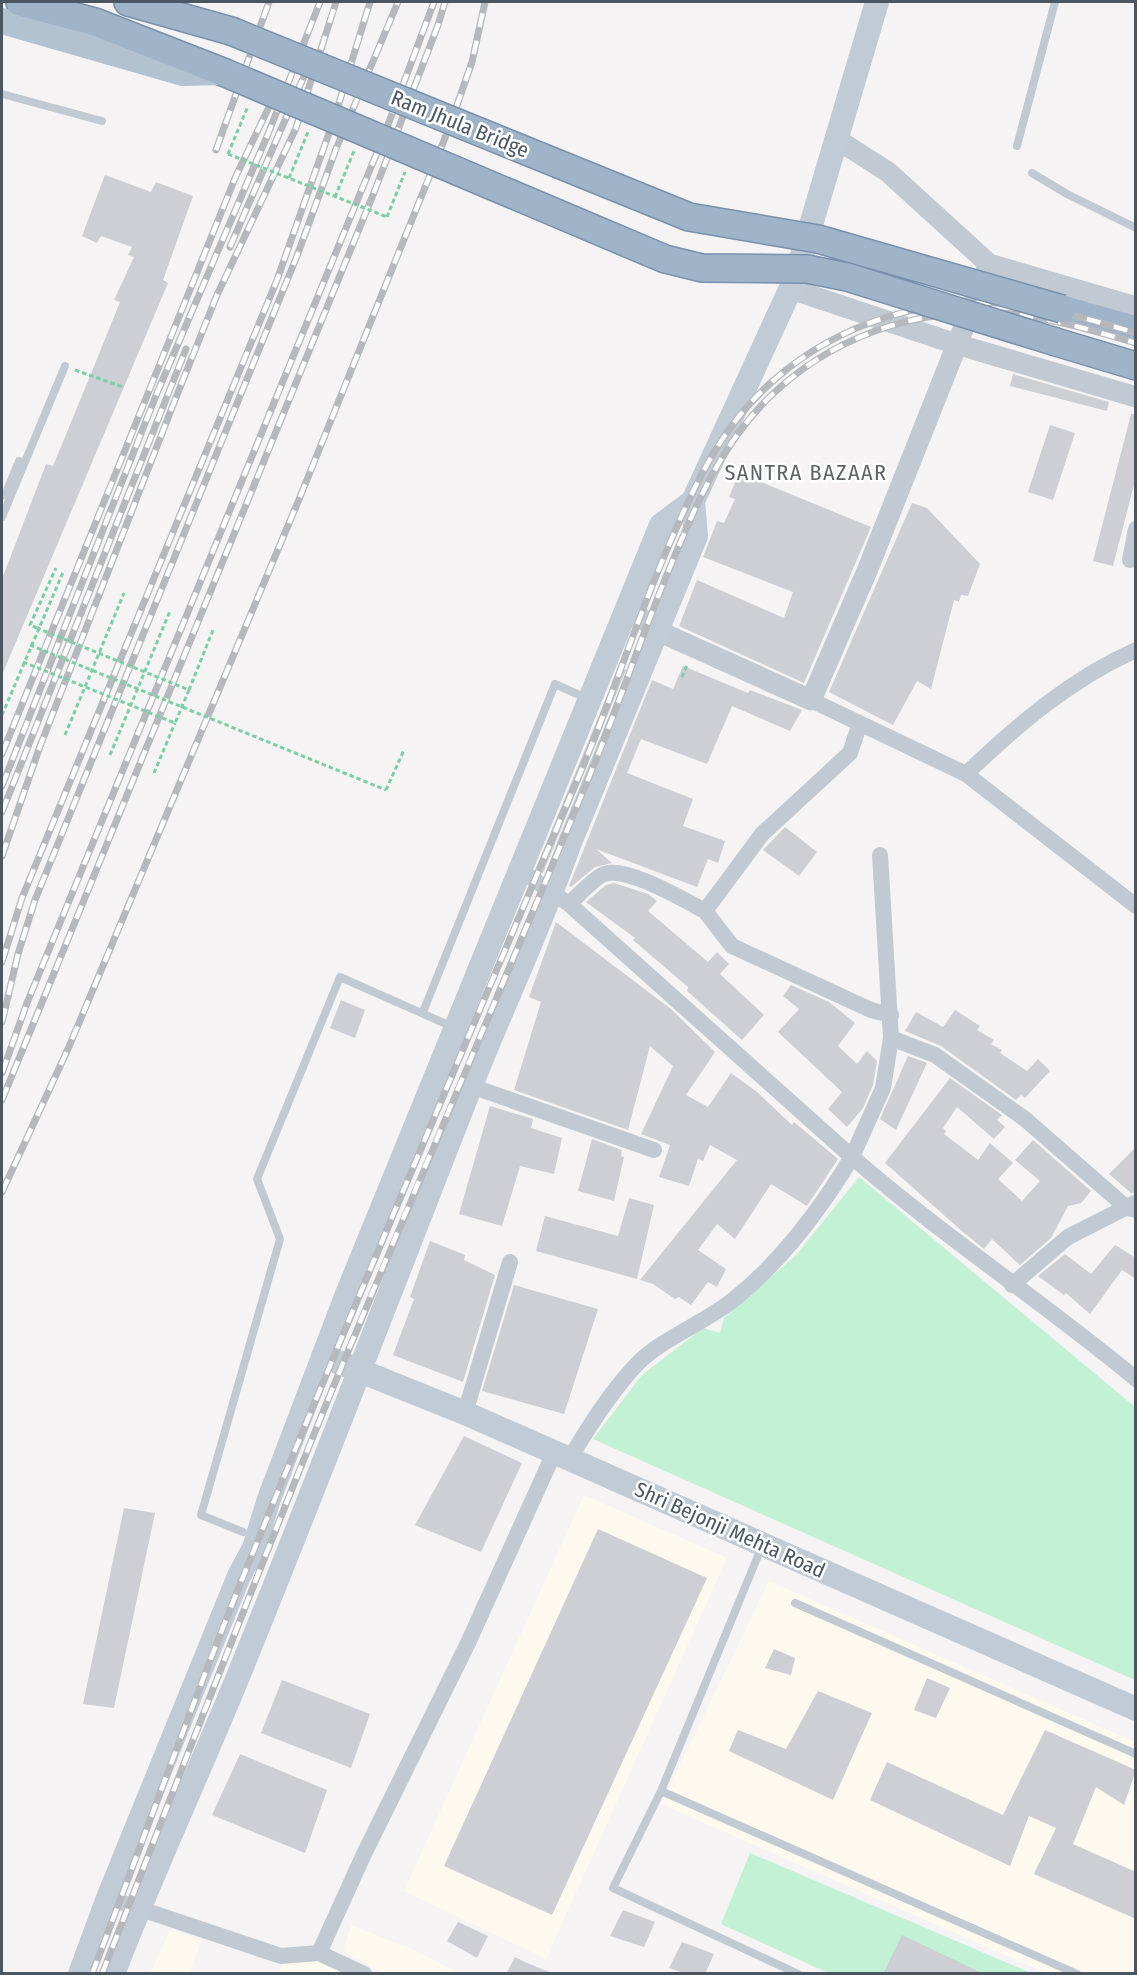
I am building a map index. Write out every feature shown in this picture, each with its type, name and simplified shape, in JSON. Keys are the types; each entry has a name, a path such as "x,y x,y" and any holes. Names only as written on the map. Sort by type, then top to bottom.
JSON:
{"highway":[{"name":"Ram Jhula Bridge","path":"128,2 231,31 689,217 818,239 1136,330"},
{"name":"Ram Jhula Bridge","path":"13,16 95,21 223,72 665,259 702,267 807,268 847,277 1136,366"}],"main road":[{"path":"80,1974 108,1898 239,1576 254,1548 269,1499 323,1356 661,525 693,501 791,289 878,2"},
{"path":"113,1974 361,1372 471,1086 561,898 569,845 696,536 693,501"},
{"name":"Shri Bejonji Mehta Road","path":"323,1356 465,1413 1136,1709"},
{"path":"239,1576 273,1590"}],"street":[{"path":"838,140 888,172 989,264 1136,307"},
{"path":"811,699 867,571 989,264"},
{"path":"791,289 956,344 1136,397"},
{"path":"1130,560 1136,529"},
{"path":"627,609 660,628 669,636 811,699 966,774 1136,906"},
{"path":"966,774 1003,739 1048,702 1102,665 1136,650"},
{"path":"705,911 762,834 850,753 860,723"},
{"path":"319,1953 364,1854 562,1456 639,1362 733,1300 786,1249 819,1210 852,1157 883,1088 891,1038 880,855"},
{"path":"519,870 561,898 909,1207 1095,1345 1136,1379"},
{"path":"561,898 603,874 614,873 670,892 705,911 732,946 871,1010 891,1015"},
{"path":"891,1038 935,1055 1025,1119 1133,1207 1068,1237 1012,1285"},
{"path":"471,1086 654,1150"},
{"path":"465,1413 510,1262"},
{"path":"108,1898 280,1956 319,1953 364,1974"}],"lane":[{"path":"1017,146 1055,2"},
{"path":"2,94 102,121"},
{"path":"1032,173 1067,194 1136,228"},
{"path":"2,517 65,366"},
{"path":"2,496 5,495 18,460 24,463"},
{"path":"423,1012 555,684 589,699"},
{"path":"243,1532 201,1515 280,1239 257,1179 340,977 456,1028"},
{"path":"762,1544 661,1791 613,1888 798,1974"},
{"path":"795,1603 1136,1754"},
{"path":"661,1791 1077,1974"}],"path":[{"path":"252,96 228,154 387,217"},
{"path":"289,178 311,124"},
{"path":"65,366 123,387"},
{"path":"56,568 30,625 189,690"},
{"path":"2,712 64,570"},
{"path":"65,735 123,593"},
{"path":"110,755 170,611"},
{"path":"154,772 213,630"},
{"path":"30,645 386,790 404,750"},
{"path":"23,662 175,723"}],"shaded area":[{"path":"584,1495 727,1558 546,1959 404,1891"},
{"path":"769,1581 1135,1742 1135,1973 1046,1973 661,1804"},
{"path":"351,1925 415,1950 458,1973 383,1973 343,1951"},
{"path":"171,1929 202,1940 189,1973 150,1973"},
{"path":"319,1954 359,1974 278,1974 284,1962"}],"green space":[{"path":"859,1177 1135,1407 1135,1680 593,1439 642,1375 703,1328 720,1333 724,1318 796,1255"},
{"path":"750,1853 1031,1973 828,1973 721,1924"}],"building":[{"path":"105,175 151,192 156,182 193,196 163,280 168,283 2,675 2,579 46,464 53,466 88,381 120,302 114,300 134,257 128,255 132,247 101,236 97,243 82,236"},
{"path":"1013,374 1109,402 1107,411 1010,386"},
{"path":"1131,414 1136,414 1136,477 1113,566 1093,561"},
{"path":"1050,425 1075,433 1053,500 1028,492"},
{"path":"739,473 871,527 804,683 679,626 697,580 784,618 793,592 703,557 717,521 724,523 735,499 729,497"},
{"path":"912,503 927,508 980,564 968,596 961,595 959,602 954,600 931,689 917,681 893,725 829,692"},
{"path":"683,666 748,693 750,690 802,710 790,731 732,706 707,764 641,739 627,773 693,799 683,826 725,841 718,863 708,859 697,887 596,849 612,863 595,867 571,887 569,886 652,680 673,689"},
{"path":"619,667 626,670 543,873 536,868"},
{"path":"785,827 817,852 799,876 763,850"},
{"path":"614,883 648,894 657,901 648,911 708,962 717,952 729,964 720,974 764,1015 742,1040 687,991 688,987 633,940 635,938 586,902 606,885"},
{"path":"556,922 671,1009 715,1052 686,1095 708,1107 731,1073 757,1092 792,1125 794,1122 838,1159 807,1206 771,1184 735,1239 717,1224 698,1250 726,1269 717,1287 708,1282 691,1305 679,1297 675,1299 653,1284 640,1280 737,1160 710,1145 703,1161 698,1159 689,1186 659,1177 670,1145 641,1134 673,1066 650,1046 628,1130 514,1090 541,1002 529,997"},
{"path":"791,985 829,1002 855,1023 838,1046 857,1064 867,1051 877,1061 873,1085 863,1108 847,1127 828,1109 842,1092 778,1032 799,1009 783,996"},
{"path":"341,1000 365,1010 355,1038 330,1028"},
{"path":"955,1010 980,1026 977,1030 994,1040 991,1044 1002,1050 1000,1053 1027,1071 1038,1059 1050,1071 1025,1098 1021,1095 1016,1100 941,1046 905,1031 916,1012 943,1027"},
{"path":"908,1056 927,1063 896,1130 880,1119"},
{"path":"950,1078 1002,1115 997,1120 1005,1127 994,1139 957,1107 943,1128 946,1131 944,1134 978,1160 990,1143 1013,1163 998,1179 1022,1201 1040,1181 1015,1160 1033,1140 1091,1191 1081,1203 1068,1206 1051,1238 1020,1265 992,1239 984,1249 885,1163"},
{"path":"490,1106 533,1119 531,1128 562,1138 554,1174 520,1166 502,1226 459,1214"},
{"path":"592,1139 622,1150 621,1156 624,1157 614,1201 578,1191"},
{"path":"1136,1147 1136,1193 1131,1193 1109,1174"},
{"path":"629,1198 654,1205 637,1279 536,1251 545,1216 618,1236"},
{"path":"430,1241 465,1255 464,1260 495,1275 463,1382 393,1355 414,1299 410,1297"},
{"path":"1115,1245 1136,1258 1136,1279 1122,1270 1090,1314 1066,1293 1064,1295 1038,1276 1065,1254 1091,1274"},
{"path":"514,1285 598,1309 564,1414 482,1391"},
{"path":"464,1436 522,1463 481,1552 415,1525"},
{"path":"124,1508 155,1513 114,1708 83,1704"},
{"path":"598,1529 707,1578 552,1915 444,1866"},
{"path":"774,1649 795,1658 791,1675 765,1668"},
{"path":"927,1678 950,1688 936,1718 914,1710"},
{"path":"282,1680 370,1714 351,1768 261,1733"},
{"path":"818,1691 872,1713 833,1800 729,1751 738,1730 786,1749"},
{"path":"1045,1730 1136,1770 1124,1805 1096,1787 1073,1844 1136,1872 1136,1919 1034,1874 1056,1828 1029,1816 1010,1866 870,1800 887,1762 1003,1815"},
{"path":"240,1754 327,1790 305,1853 212,1815"},
{"path":"623,1910 655,1922 644,1947 610,1936"},
{"path":"458,1922 488,1936 477,1958 447,1941"},
{"path":"902,1935 984,1974 883,1974"},
{"path":"682,1942 714,1954 705,1974 687,1974 669,1968"},
{"path":"515,1957 527,1963 552,1973 506,1974"}],"railway":[{"path":"216,150 269,2"},
{"path":"2,786 157,393 268,134 320,2"},
{"path":"2,856 39,749 217,295 296,128 336,2"},
{"path":"2,962 22,898 277,280 335,116 370,2"},
{"path":"2,1022 18,954 35,900 297,256 336,149 398,2"},
{"path":"2,1073 27,1003 383,138 434,2"},
{"path":"2,1100 373,195 445,2"},
{"path":"2,1192 68,1049 300,497 449,128 472,62 485,2"},
{"path":"230,247 305,74"},
{"path":"2,754 236,176 278,88"},
{"path":"92,1974 256,1545 589,751 663,559 684,510 722,440 754,399 800,359 858,327 890,316 922,308 955,304 1022,305 1079,317 1136,333"},
{"path":"102,1974 339,1373 589,777 683,536 704,491 729,447 759,408 803,369 831,351 892,326 956,313 989,312 1051,320 1136,343"},
{"path":"2,812 186,349"}],"district":[{"name":"SANTRA BAZAAR","path":"806,472"}]}
